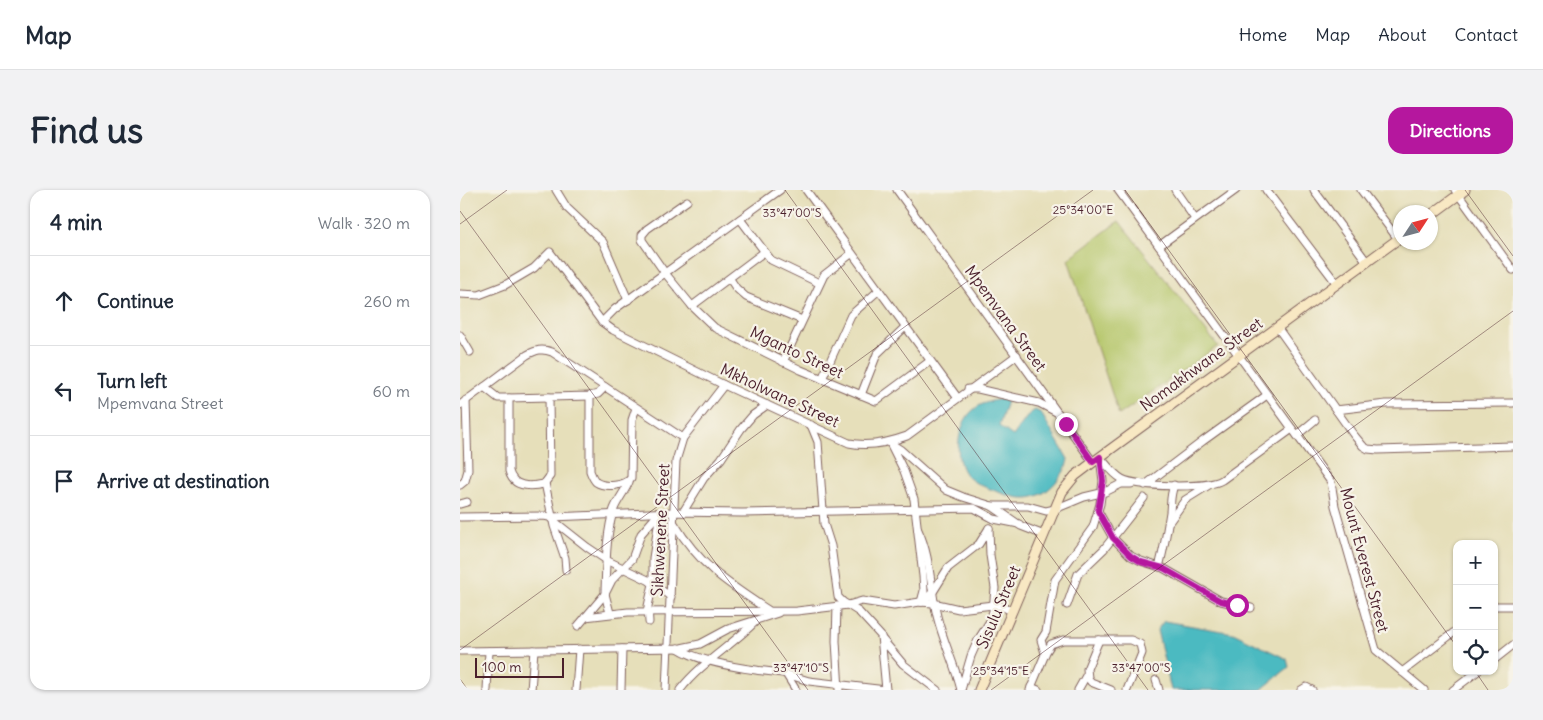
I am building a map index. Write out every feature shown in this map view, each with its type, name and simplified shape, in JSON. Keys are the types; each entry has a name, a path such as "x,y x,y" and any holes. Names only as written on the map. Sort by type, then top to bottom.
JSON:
{"street":[{"path":"556,190 567,208 603,242 628,300"},
{"path":"602,322 615,309 780,190"},
{"path":"806,190 957,398"},
{"name":"Mpemvana Street","path":"897,190 1059,414 1097,460 1122,479 1134,484"},
{"name":"Mount Everest Street","path":"1118,190 1330,482 1335,506 1376,650 1424,690"},
{"path":"1174,190 1196,219"},
{"path":"1266,190 1337,284"},
{"path":"1314,190 1367,262"},
{"path":"1362,190 1393,230"},
{"path":"1159,246 1233,191"},
{"path":"1438,209 1459,192 1513,270"},
{"name":"Mganto Street","path":"687,201 647,229 642,236 642,240 665,273 692,306 715,328 784,362 876,402 930,361"},
{"path":"740,219 764,252 778,264 819,283"},
{"name":"Nomakhwane Street","path":"1044,536 1066,486 1075,476 1393,242"},
{"name":"Mkholwane Street","path":"460,294 479,295 505,284 534,268 550,252 602,322 613,330 724,385 858,445 890,443 907,436 968,389 1017,355"},
{"path":"692,306 764,252"},
{"path":"784,362 819,283 829,270 851,254"},
{"path":"730,279 746,297 802,320"},
{"path":"822,379 851,314 878,290"},
{"path":"861,395 878,354 905,327"},
{"path":"1277,328 1364,446 1372,450 1513,446"},
{"path":"460,335 470,352"},
{"path":"460,485 465,481 468,470 463,403 527,355 541,350 552,352 683,438"},
{"name":"Sikhwenene Street","path":"666,690 673,648 670,613 676,461 683,438 724,385"},
{"path":"484,387 498,398 509,398 590,396 598,394 605,387"},
{"path":"968,389 978,389 1039,403 1059,414"},
{"path":"1144,485 1267,395"},
{"path":"590,396 590,471 592,478 600,484 607,485 624,484 629,481"},
{"path":"509,398 510,475 516,483 539,485 545,483 550,476 549,397"},
{"path":"1336,410 1386,404 1513,403"},
{"path":"683,512 704,478 721,459 741,429 753,415 767,405"},
{"path":"610,613 605,593 609,528 615,506 622,496 633,472 632,420 636,408"},
{"path":"1166,529 1172,516 1185,500 1222,480 1315,420"},
{"path":"811,425 818,442 822,511 838,596 870,622 903,664 937,690"},
{"path":"818,442 830,434"},
{"path":"890,443 901,450 946,490 992,506 1029,531 1044,536"},
{"path":"890,443 910,486 916,509 924,591 921,602"},
{"path":"1045,653 1041,640 1046,632 1055,580 1093,527 1098,511 1103,481 1097,460"},
{"path":"545,483 566,570"},
{"path":"992,506 1028,506 1046,511 1121,484 1212,484"},
{"path":"1159,567 1163,554 1170,500 1174,485"},
{"path":"1067,604 1078,574 1090,564 1113,538 1144,498"},
{"path":"460,517 544,516 552,518 660,512 974,508 994,519 1019,524"},
{"path":"1098,511 1113,538 1131,556 1141,562 1159,567 1221,601 1251,608"},
{"path":"578,626 605,593 612,580 632,559 641,534 660,512"},
{"path":"649,622 648,612 653,584 653,558 660,512"},
{"path":"552,518 587,547 623,569 653,584 671,597"},
{"path":"674,523 696,554 716,575 769,611"},
{"path":"921,602 934,591 948,568 979,544 988,528 990,555 996,588 990,621 971,656 961,690"},
{"path":"918,530 922,539 934,591 937,618 961,690"},
{"name":"Sisulu Street","path":"979,690 1044,536"},
{"path":"460,651 673,648 700,644 728,629 758,618 783,612 848,605 862,601 894,606 921,602 935,603 959,609 1000,606 1012,611"},
{"path":"837,606 838,687"},
{"path":"1498,606 1513,606"},
{"path":"585,617 610,613 648,612 783,612"},
{"path":"680,690 701,668 712,661 758,618"},
{"path":"1402,672 1453,633"},
{"path":"673,648 712,661 758,671 774,671 838,687 886,690 882,639"},
{"path":"1077,689 1087,674 1099,640"},
{"path":"1033,689 1045,653 1051,644 1056,642 1131,640 1140,644 1142,653 1127,690"},
{"path":"1498,657 1513,646"},
{"path":"576,690 579,649"},
{"path":"621,690 622,649"},
{"path":"531,690 534,650"},
{"path":"487,690 490,651"},
{"path":"786,674 796,690"},
{"path":"1087,674 1091,682 1111,690"},
{"path":"1452,690 1473,675"},
{"path":"1156,680 1159,690"}],"green space":[{"path":"1119,221 1218,346 1119,415 1068,259"}],"water":[{"path":"1008,398 999,426 1013,436 1029,414 1035,410 1041,413 1068,459 1064,471 1056,482 1042,494 1034,497 1019,498 981,485 969,478 960,463 958,444 967,417 980,405"},
{"path":"1164,621 1233,633 1287,659 1289,667 1261,690 1171,690 1157,630"}],"route":[{"path":"1066,424 1093,462 1100,457 1103,481 1098,511 1113,538 1131,556 1141,562 1163,568 1221,601 1237,605"}]}
